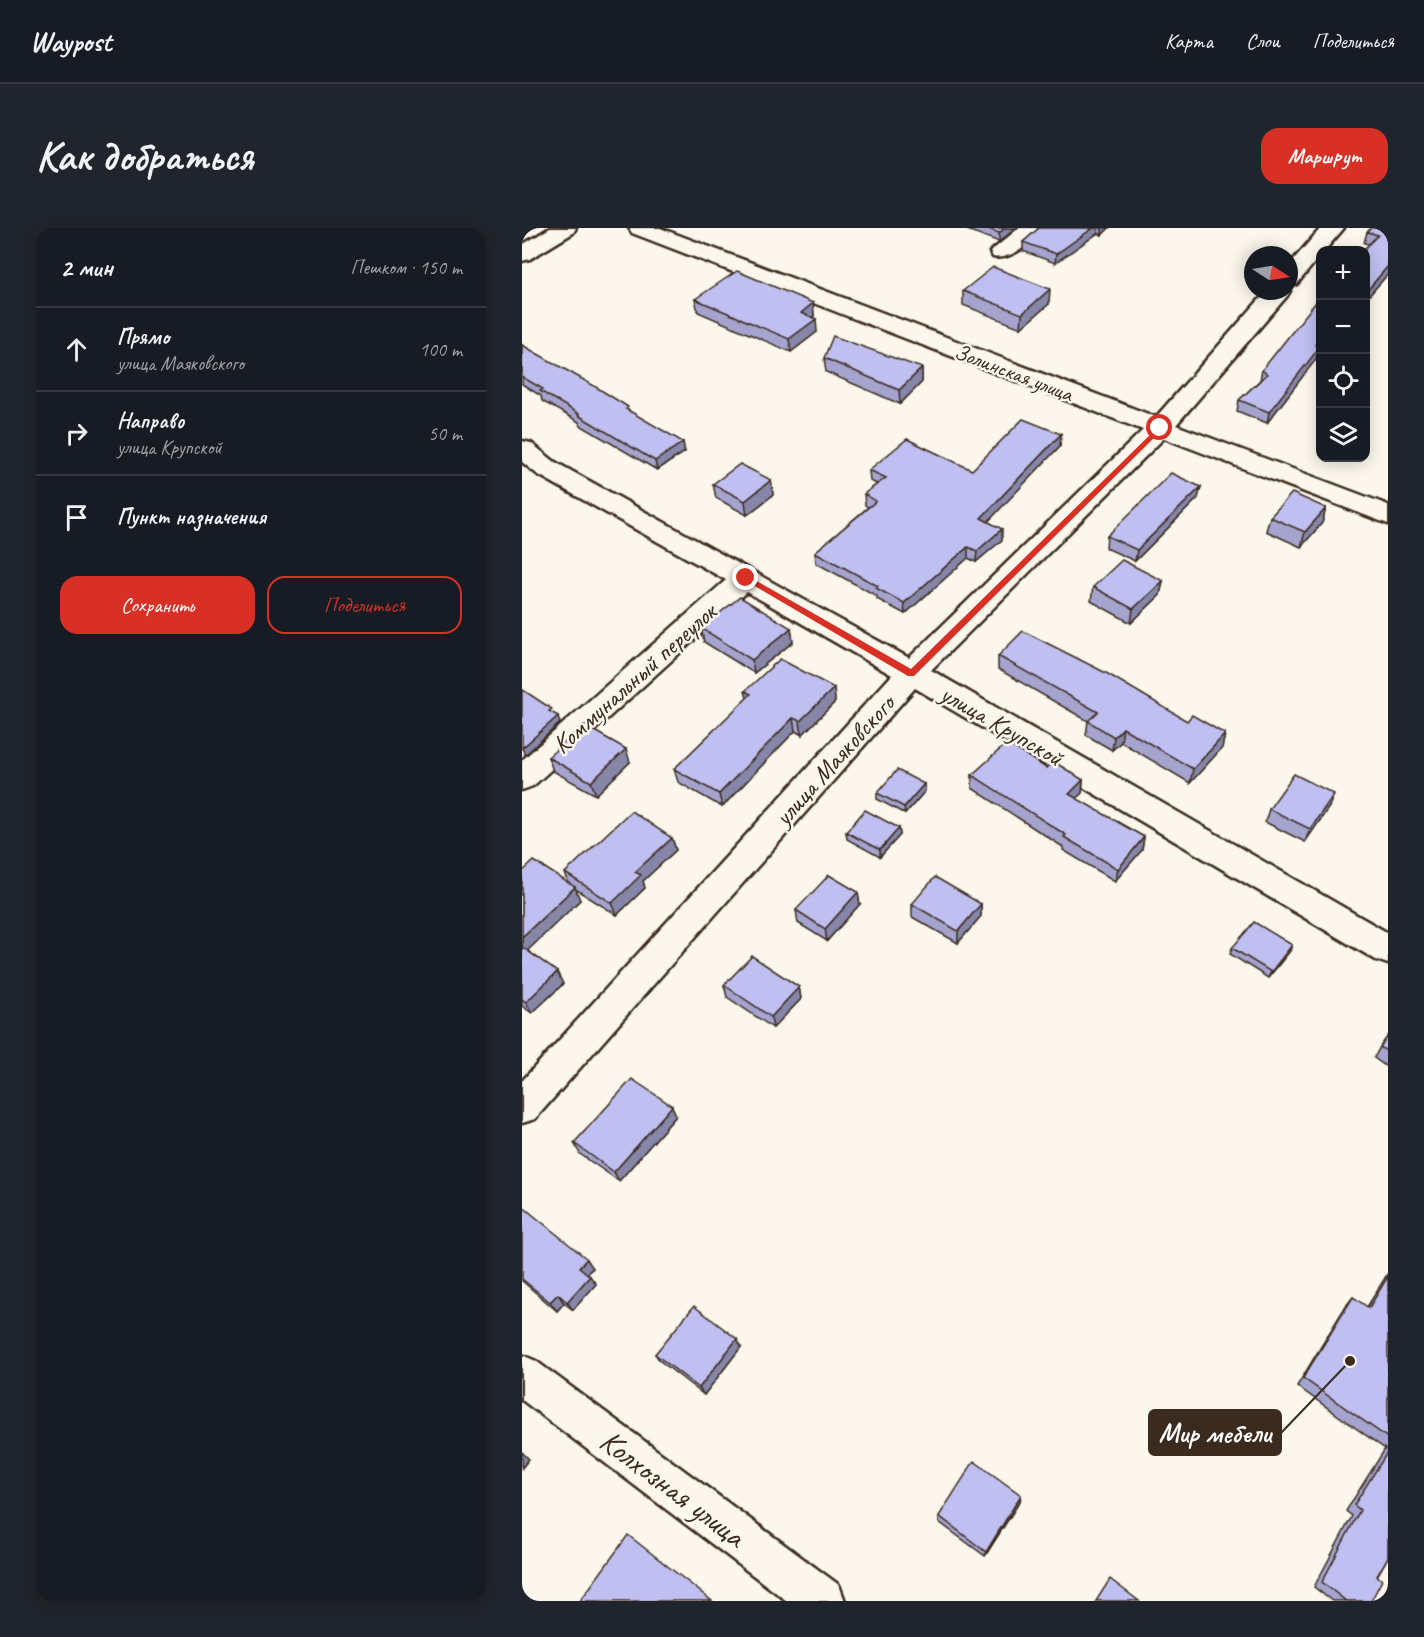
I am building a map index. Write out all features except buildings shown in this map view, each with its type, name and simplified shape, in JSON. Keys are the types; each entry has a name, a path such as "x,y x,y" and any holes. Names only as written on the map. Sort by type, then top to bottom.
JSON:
{"street":[{"path":"522,254 565,228"},
{"name":"Золинская улица","path":"640,228 1388,515"},
{"path":"1001,252 1033,228"},
{"path":"1298,269 1333,228"},
{"name":"улица Маяковского","path":"522,1107 911,673 1160,428 1271,300"},
{"name":"улица Крупской","path":"522,449 546,468 746,578 1192,832 1388,950"},
{"path":"522,484 546,468"},
{"name":"Коммунальный переулок","path":"522,777 746,578"},
{"name":"Колхозная улица","path":"522,1375 823,1601"}],"place":[{"name":"Мир мебели","path":"1350,1361"}],"route":[{"path":"746,578 911,673 1160,428"}]}
